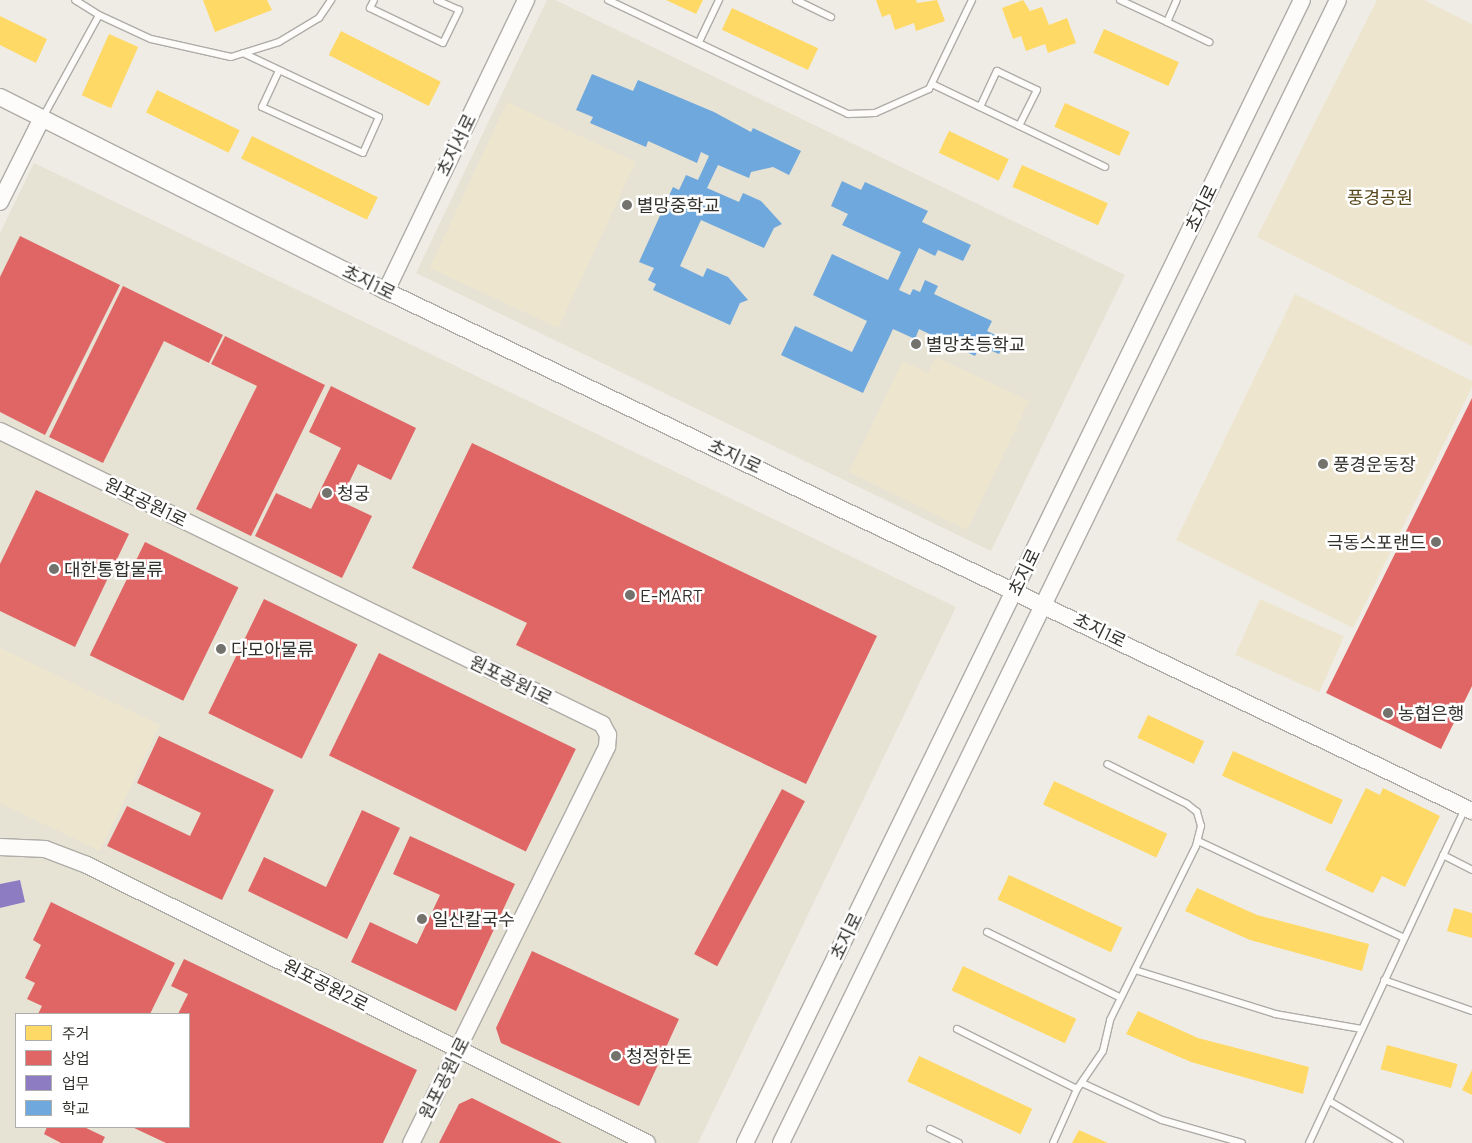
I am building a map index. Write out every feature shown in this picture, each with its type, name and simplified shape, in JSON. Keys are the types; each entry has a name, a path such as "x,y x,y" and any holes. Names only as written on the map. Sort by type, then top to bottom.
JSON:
{"street":[{"name":"초지서로","path":"386,291 526,0"},
{"name":"초지로","path":"745,1143 1302,0"},
{"name":"초지로","path":"781,1143 1338,0"},
{"name":"초지1로","path":"0,97 386,291 1045,604 1470,803"},
{"path":"0,202 42,118"},
{"name":"원포공원1로","path":"0,431 602,724 608,735 607,747 411,1143"},
{"name":"원포공원2로","path":"0,847 45,849 86,865 647,1143"}],"lane":[{"path":"75,0 99,15 151,39 231,57 279,42 319,18 331,0"},
{"path":"374,0 370,8 444,43 459,10 437,0"},
{"path":"608,0 848,114 875,113 906,102 929,90 972,0"},
{"path":"699,42 719,0"},
{"path":"796,0 830,17"},
{"path":"1120,0 1209,42"},
{"path":"1167,22 1177,0"},
{"path":"42,118 99,15"},
{"path":"243,53 379,117 363,153 262,107 279,71"},
{"path":"980,107 997,71 1037,90 1019,126"},
{"path":"932,84 1105,167"},
{"path":"1053,1143 1077,1089 1103,1051 1110,1020 1198,841 1201,826 1197,812 1107,764"},
{"path":"1310,1143 1331,1102 1384,980 1443,855 1470,803"},
{"path":"1198,841 1404,938"},
{"path":"1443,855 1472,870"},
{"path":"987,932 1121,998"},
{"path":"1135,970 1275,1014 1362,1029"},
{"path":"1384,980 1472,1011"},
{"path":"957,1029 1077,1089"},
{"path":"1082,1083 1162,1120 1242,1143"},
{"path":"1331,1102 1400,1143"},
{"path":"930,1129 959,1143"}],"shaded area":[{"path":"547,0 555,0 1125,275 991,551 416,273"},
{"path":"34,163 956,607 698,1143 0,1143 0,233"}],"green space":[{"name":"풍경공원","path":"1377,0 1424,0 1472,24 1472,346 1257,237"},
{"path":"507,102 636,162 558,328 430,268"},
{"name":"풍경운동장","path":"1295,294 1472,381 1472,387 1353,628 1176,540"},
{"path":"936,357 1029,401 967,530 849,472 903,361 928,373"},
{"path":"1260,599 1344,636 1319,692 1235,655"},
{"path":"0,648 160,725 100,851 0,803"}],"building: 주거":[{"path":"203,0 267,0 272,10 215,32"},
{"path":"666,0 703,0 696,14"},
{"path":"876,0 916,0 917,3 937,0 945,21 916,31 914,23 895,30 890,14 882,17"},
{"path":"1023,0 1030,11 1042,7 1049,25 1067,18 1076,43 1048,53 1045,44 1026,51 1021,36 1013,39 1002,8"},
{"path":"732,8 818,48 808,70 722,30"},
{"path":"0,16 47,39 36,63 0,45"},
{"path":"1104,29 1179,62 1168,86 1093,53"},
{"path":"341,31 441,82 429,106 329,55"},
{"path":"109,34 138,47 111,108 82,95"},
{"path":"157,90 240,130 229,153 146,112"},
{"path":"1065,103 1130,132 1119,156 1054,127"},
{"path":"949,131 1009,159 999,181 939,153"},
{"path":"252,136 378,197 367,220 241,158"},
{"path":"1022,165 1108,203 1098,225 1012,187"},
{"path":"1148,715 1204,741 1194,764 1137,738"},
{"path":"1233,751 1343,800 1332,824 1222,776"},
{"path":"1054,781 1167,834 1156,857 1043,805"},
{"path":"1366,788 1380,795 1383,788 1440,816 1405,887 1382,876 1373,893 1325,870"},
{"path":"1009,875 1122,928 1111,952 998,899"},
{"path":"1197,888 1257,915 1369,944 1362,971 1250,940 1185,911"},
{"path":"1454,908 1472,913 1472,938 1447,931"},
{"path":"963,966 1076,1019 1065,1043 952,990"},
{"path":"1138,1011 1198,1038 1309,1067 1303,1094 1191,1062 1126,1034"},
{"path":"1387,1045 1458,1064 1451,1088 1381,1069"},
{"path":"919,1056 1032,1109 1020,1134 907,1081"},
{"path":"1472,1070 1472,1095 1462,1090"},
{"path":"1079,1130 1108,1143 1072,1143"}],"building: 상업":[{"path":"20,236 120,285 45,435 0,412 0,277"},
{"path":"123,286 223,335 209,363 164,341 103,463 49,437"},
{"path":"225,336 325,385 251,536 196,509 257,386 211,364"},
{"path":"331,386 416,428 391,480 358,464 340,501 372,516 342,578 255,536 276,493 311,509 341,448 309,432"},
{"name":"극동스포랜드","path":"1472,398 1472,686 1441,749 1326,693"},
{"name":"E-MART","path":"472,443 877,636 806,784 516,645 527,623 412,568"},
{"path":"36,490 129,534 75,647 0,611 0,564"},
{"path":"145,542 238,588 183,701 90,655"},
{"path":"264,599 357,645 302,759 208,713"},
{"path":"379,653 576,749 526,851 329,755"},
{"path":"159,736 274,790 222,900 107,846 127,806 190,836 201,813 137,783"},
{"path":"782,789 805,801 717,966 694,954"},
{"path":"362,810 400,828 347,939 248,891 264,857 326,887"},
{"path":"410,836 515,884 456,1011 351,962 370,922 417,944 440,895 393,874"},
{"path":"51,902 175,963 150,1013 38,1013 42,1006 27,999 35,983 25,978 41,945 33,940"},
{"path":"532,951 679,1019 639,1106 501,1043 496,1028"},
{"path":"184,959 417,1070 383,1143 166,1143 134,1128 190,1128 190,1013 178,1013 188,994 171,986"},
{"path":"472,1098 562,1143 439,1143 459,1104"},
{"path":"47,1128 86,1128 105,1137 102,1143 61,1143 44,1134"}],"building: 업무":[{"path":"20,880 25,902 0,908 0,884"}],"building: 학교":[{"name":"별망중학교","path":"592,74 633,91 638,80 714,112 751,132 753,128 801,151 789,175 773,167 751,172 749,178 718,165 707,188 739,202 743,193 761,201 782,224 774,228 764,248 701,220 680,266 703,277 707,268 728,277 748,300 740,303 730,325 653,290 656,284 648,280 654,268 639,262 673,187 679,190 686,175 698,180 709,156 701,152 697,163 648,141 646,147 590,123 593,117 576,110"},
{"name":"별망초등학교","path":"842,181 861,190 865,182 928,211 922,222 971,245 963,261 938,250 935,256 919,248 899,290 910,295 913,289 920,292 925,280 938,286 934,294 992,321 987,331 1006,340 999,354 980,346 975,356 919,329 915,339 893,329 863,393 781,355 795,326 852,352 867,321 813,295 832,254 888,280 901,252 842,225 848,214 831,206"}],"place":[{"name":"별망중학교","path":"627,205"},
{"name":"별망초등학교","path":"916,344"},
{"name":"풍경운동장","path":"1323,464"},
{"name":"청궁","path":"327,493"},
{"name":"극동스포랜드","path":"1436,542"},
{"name":"대한통합물류","path":"54,569"},
{"name":"E-MART","path":"630,595"},
{"name":"다모아물류","path":"221,649"},
{"name":"농협은행","path":"1388,713"},
{"name":"일산칼국수","path":"422,919"},
{"name":"청정한돈","path":"616,1056"}]}
